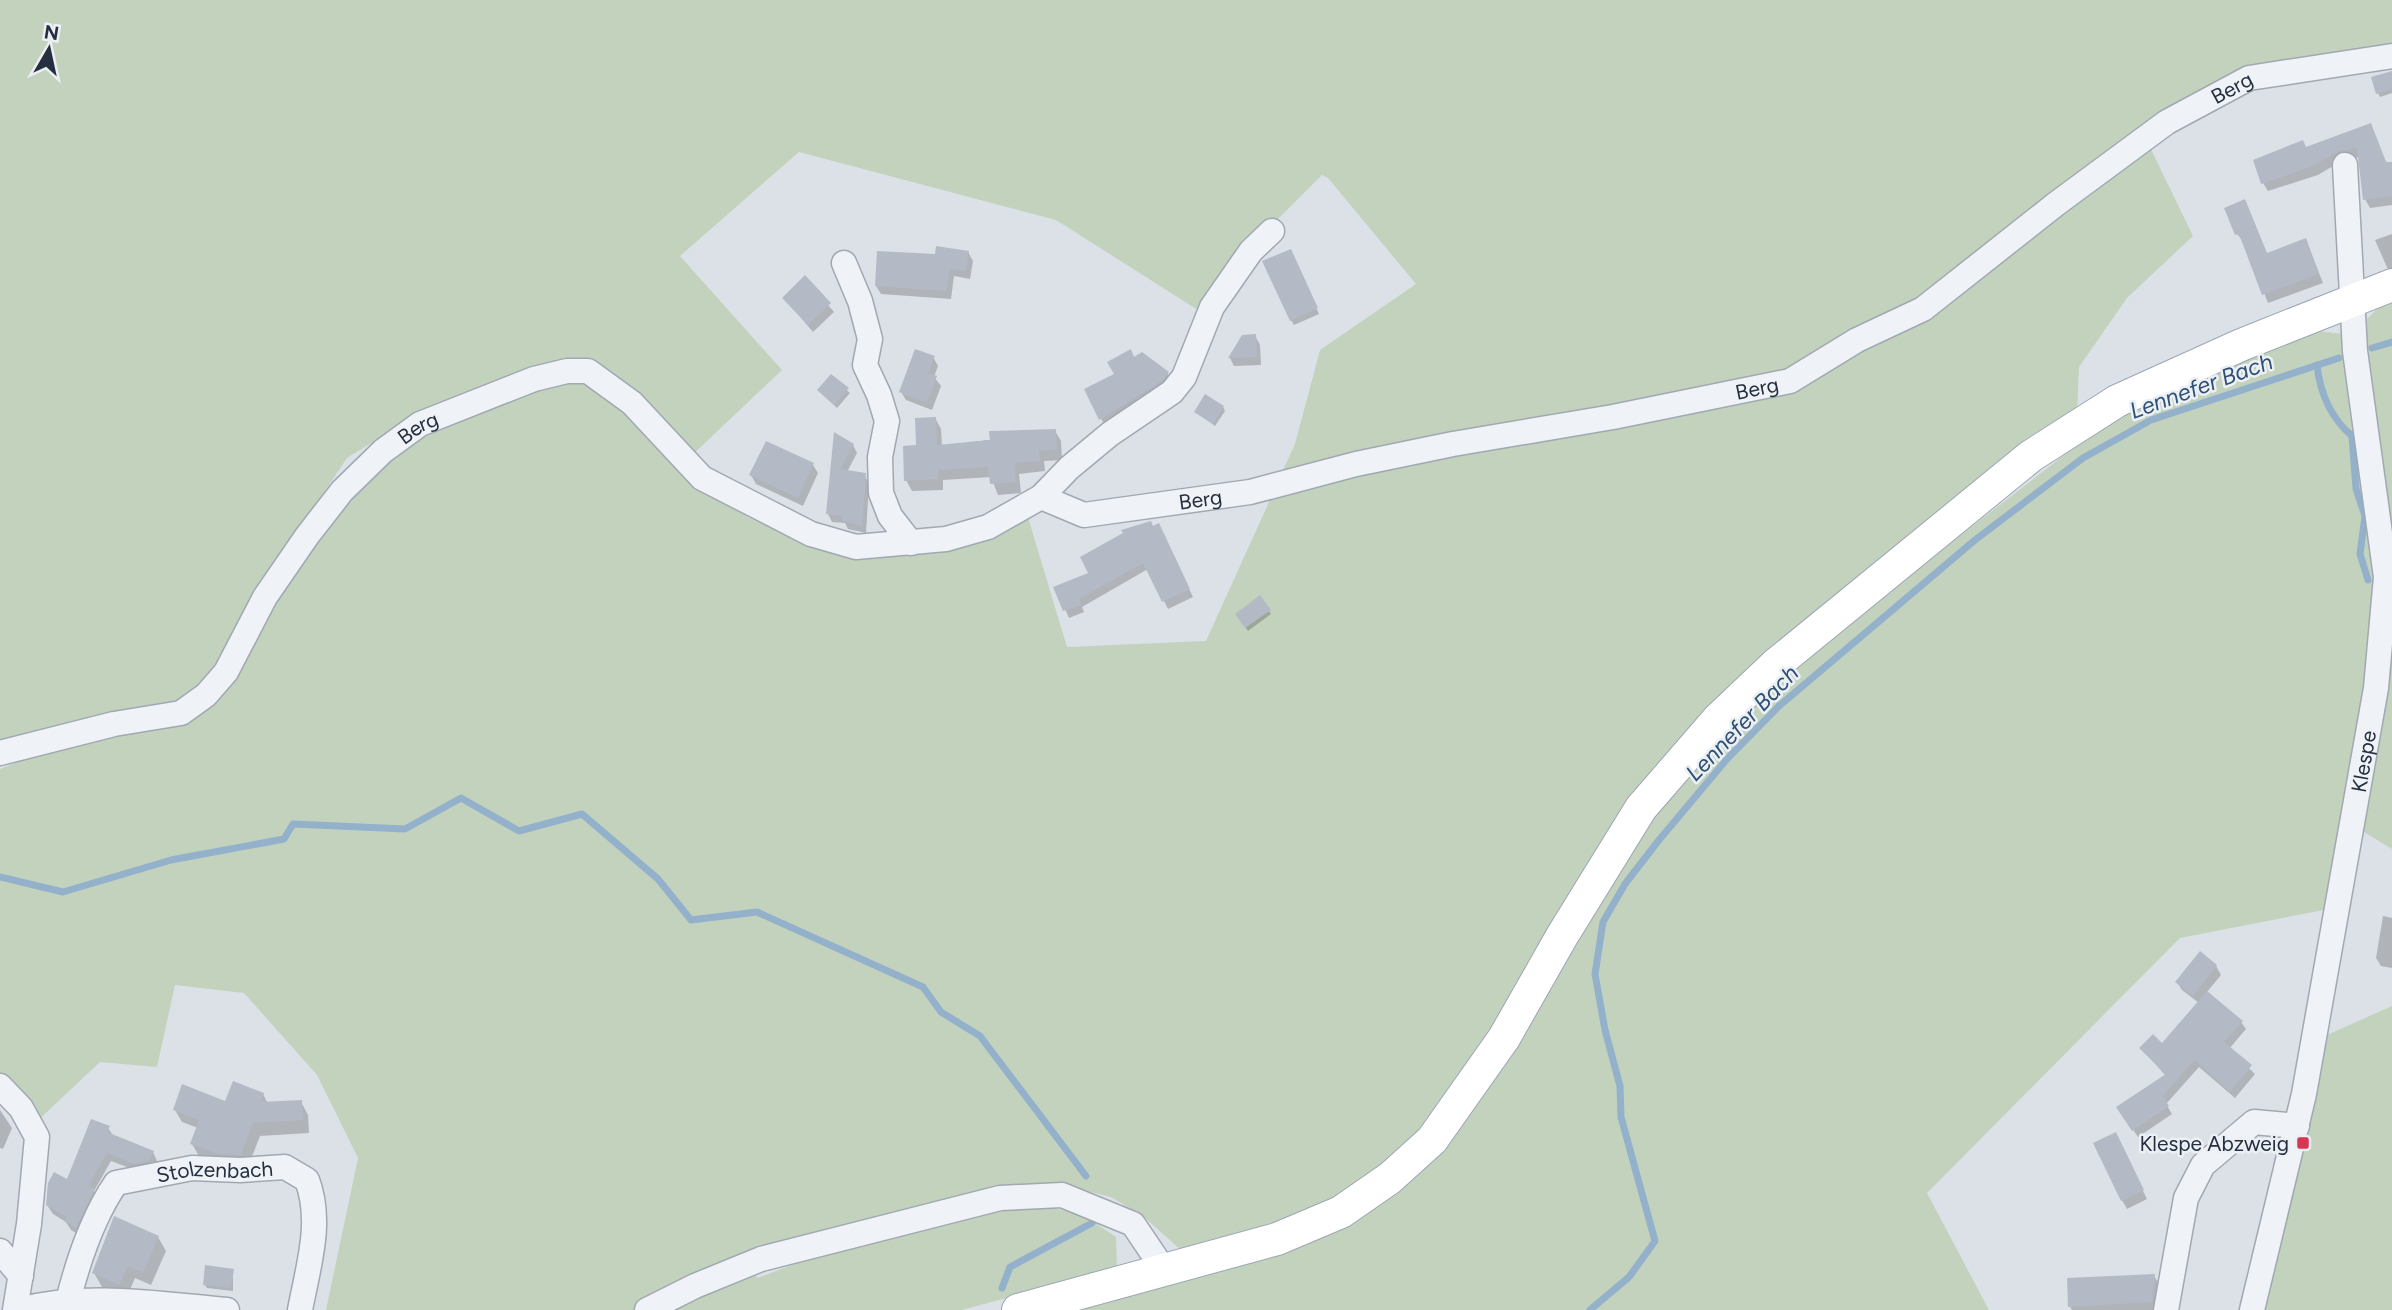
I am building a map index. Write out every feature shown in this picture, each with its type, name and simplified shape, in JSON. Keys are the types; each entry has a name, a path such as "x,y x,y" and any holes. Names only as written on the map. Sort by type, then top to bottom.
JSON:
{"main road":[{"path":"1018,1310 1277,1239 1342,1212 1390,1178 1432,1140 1504,1038 1562,936 1641,808 1719,718 1774,665 2031,456 2117,401 2241,345 2392,285"}],"street":[{"name":"Berg","path":"1041,497 1084,515 1250,492 1440,446 1613,417 1790,381 1857,340 1923,309 2056,204 2166,122 2249,78 2392,56"},
{"name":"Klespe","path":"2252,1310 2297,1126 2376,688 2386,577 2355,351 2345,165"},
{"name":"Berg","path":"0,752 114,724 181,713 206,695 226,671 265,597 307,536 342,491 383,452 419,424 534,379 567,371 587,370 632,403 702,478 811,534 856,547 946,539 988,527 1041,497 1069,468 1110,434 1172,392 1184,377 1212,307 1251,251 1272,231"},
{"path":"844,263 860,301 870,339 865,365 887,421 880,457 881,493 890,516 911,543"},
{"path":"0,1086 21,1108 37,1138 17,1310 47,1302 68,1301 120,1301 227,1310"},
{"path":"2166,1310 2186,1198 2203,1165 2254,1122 2297,1126"},
{"name":"Stolzenbach","path":"68,1301 88,1239 104,1201 116,1183 192,1168 240,1170 285,1167 307,1180 315,1201 314,1233 300,1310"},
{"path":"647,1310 695,1286 761,1259 1000,1198 1032,1194 1062,1195 1133,1224 1164,1270"},
{"path":"0,1251 21,1276"}],"green space":[{"path":"0,0 2392,0 2392,55 2248,72 1979,261 1799,371 1278,481 1295,444 1320,350 1416,284 1328,178 1322,175 1249,248 1201,312 1056,220 799,152 680,256 782,370 687,460 591,365 405,422 347,458 293,539 219,671 179,707 0,746"},
{"path":"2146,139 2193,236 2127,298 2079,367 2077,413 1634,799 1415,1144 1325,1205 1183,1252 1144,1217 1111,1197 1057,1184 746,1253 757,1278 865,1238 1023,1200 1085,1216 1116,1237 1117,1268 962,1310 326,1310 358,1158 317,1075 244,993 175,985 157,1067 100,1062 32,1126 0,1078 0,769 50,749 186,717 316,536 400,443 483,403 586,376 701,483 747,517 793,537 837,551 1027,514 1067,647 1206,641 1274,491 1367,466 1741,401 1934,299"},
{"path":"2392,302 2392,849 2356,827 2387,647 2362,324 2380,306"},
{"path":"2317,331 2342,334 2374,513 2376,641 2329,909 2180,938 1927,1193 1989,1310 1070,1310 1424,1165 1489,1087 1575,934 1661,804 1778,677 2117,414"},
{"path":"2392,1006 2392,1310 2252,1310 2318,1039"}],"building":[{"path":"2392,71 2392,89 2376,94 2371,77"},
{"path":"2371,123 2386,162 2392,162 2392,196 2363,200 2357,148 2337,152 2313,166 2261,184 2253,160 2303,140 2306,147"},
{"path":"2245,199 2267,253 2306,238 2319,274 2262,295 2239,234 2235,235 2224,208"},
{"path":"936,246 969,251 966,271 950,269 946,291 875,286 877,251 935,254"},
{"path":"1291,249 1318,308 1290,321 1262,261"},
{"path":"805,275 831,303 808,325 782,298"},
{"path":"1256,334 1257,357 1228,358 1242,335"},
{"path":"915,349 935,356 928,373 937,376 927,403 899,392"},
{"path":"1131,349 1134,357 1142,352 1169,372 1162,381 1099,420 1084,389 1114,374 1107,362"},
{"path":"831,374 849,388 834,405 817,390"},
{"path":"1205,394 1224,406 1213,424 1194,412"},
{"path":"936,417 937,445 990,440 989,431 1056,429 1057,449 1039,451 1040,461 1014,463 1016,482 990,484 988,467 938,470 938,479 904,481 903,446 916,445 915,418"},
{"path":"834,432 854,444 840,469 866,473 862,526 842,521 842,516 826,514"},
{"path":"766,441 814,463 798,498 749,475"},
{"path":"1151,521 1153,526 1159,523 1190,589 1162,602 1143,563 1079,599 1081,605 1063,611 1053,587 1088,573 1080,557 1123,533 1121,530"},
{"path":"1260,595 1271,610 1245,628 1235,614"},
{"path":"2200,951 2217,965 2193,996 2175,982"},
{"path":"2207,991 2243,1021 2224,1042 2252,1065 2230,1092 2194,1060 2163,1096 2169,1106 2132,1131 2116,1107 2166,1074 2139,1048 2153,1034 2162,1043"},
{"path":"233,1081 264,1093 261,1102 302,1100 303,1120 253,1123 241,1155 219,1154 190,1144 199,1120 173,1110 182,1084 225,1101"},
{"path":"91,1119 110,1126 107,1132 154,1151 149,1161 134,1164 107,1153 89,1185 95,1189 76,1228 64,1221 67,1217 46,1205 48,1183 54,1172 67,1179"},
{"path":"2116,1132 2144,1190 2121,1201 2093,1143"},
{"path":"114,1216 159,1236 143,1273 128,1266 119,1285 92,1273"},
{"path":"205,1265 234,1269 231,1288 203,1285"},
{"path":"2155,1274 2152,1302 2068,1307 2067,1278"}],"waterway":[{"name":"Lennefer Bach","path":"2372,348 2392,342"},
{"name":"Lennefer Bach","path":"1590,1310 1629,1277 1655,1241 1621,1117 1620,1086 1605,1030 1595,974 1603,922 1625,884 1659,840 1727,759 1779,706 1975,540 2083,458 2151,420 2339,358"},
{"path":"2317,365 2328,404 2338,421 2352,436 2356,489 2365,516 2360,554 2368,580"},
{"path":"0,877 63,892 171,860 284,839 293,824 405,829 461,798 519,831 582,814 658,879 691,920 757,912 923,987 941,1012 980,1036 1086,1176"},
{"path":"1002,1288 1010,1267 1092,1223"}],"place":[{"name":"Klespe Abzweig","path":"2303,1143"}]}
